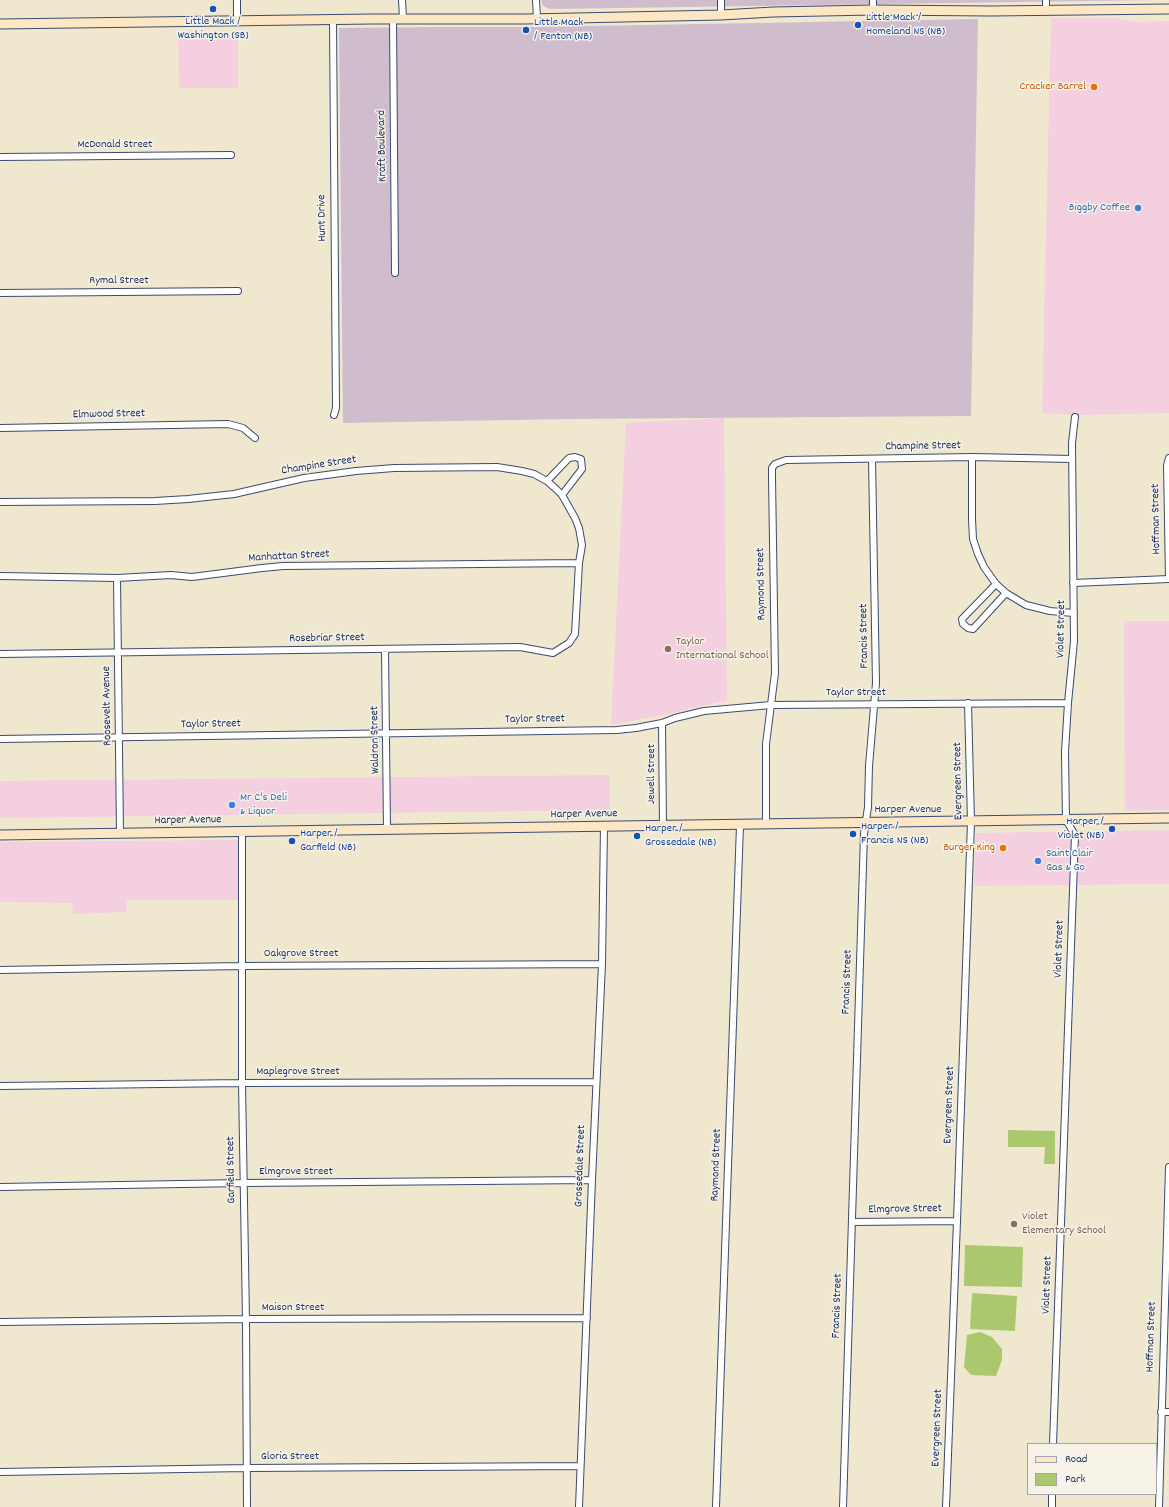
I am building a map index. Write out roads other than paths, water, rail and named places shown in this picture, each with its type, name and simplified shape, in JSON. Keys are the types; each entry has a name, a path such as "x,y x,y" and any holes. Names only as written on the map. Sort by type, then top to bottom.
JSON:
{"main road":[{"path":"0,24 403,18 537,18 721,15 773,12 873,10 1046,11 1169,9"},
{"name":"Harper Avenue","path":"0,836 1169,818"}],"street":[{"path":"237,0 237,21"},
{"path":"402,0 403,18"},
{"path":"536,0 537,18"},
{"path":"721,0 721,15"},
{"path":"873,0 873,10"},
{"path":"1046,0 1046,11"},
{"name":"Hunt Drive","path":"333,19 336,408 334,415"},
{"name":"Kraft Boulevard","path":"393,19 395,273"},
{"name":"McDonald Street","path":"0,157 231,155"},
{"name":"Rymal Street","path":"0,293 238,291"},
{"name":"Violet Street","path":"1054,1443 1075,834 1066,820 1065,752 1072,664 1074,613 1072,438 1075,417"},
{"name":"Elmwood Street","path":"0,428 218,424 235,425 243,428 255,438"},
{"path":"547,481 569,458 575,457 581,459 582,469 562,495"},
{"path":"972,457 973,539 984,567 996,584 1006,593 1026,604 1040,609 1060,613 1074,613"},
{"name":"Champine Street","path":"775,464 786,460 972,457 1072,459"},
{"name":"Hoffman Street","path":"1169,458 1167,465 1169,579"},
{"name":"Francis Street","path":"843,1507 864,834 868,807 871,734 875,704 876,659 872,459"},
{"name":"Raymond Street","path":"766,824 766,744 775,673 772,468 775,464"},
{"name":"Champine Street","path":"0,502 188,500 234,494 304,478 332,474 394,468 497,467 534,474 547,481 562,495 579,528 582,545 579,563"},
{"name":"Manhattan Street","path":"0,576 117,578 171,575 192,577 283,566 579,563"},
{"name":"Rosebriar Street","path":"0,654 520,647 548,653 558,651 569,643 575,634 579,563"},
{"name":"Roosevelt Avenue","path":"117,578 120,834"},
{"path":"1073,582 1169,579"},
{"path":"996,584 962,619 963,624 968,628 973,629 1006,593"},
{"name":"Waldron Street","path":"385,649 387,830"},
{"name":"Evergreen Street","path":"946,1507 971,822 968,703"},
{"name":"Taylor Street","path":"0,739 616,730 636,728 704,711 771,705 1068,703"},
{"name":"Jewell Street","path":"662,722 663,826"},
{"name":"Raymond Street","path":"716,1507 740,825"},
{"name":"Grossedale Street","path":"579,1507 602,964 604,826"},
{"name":"Garfield Street","path":"242,832 242,1083 246,1319 247,1507"},
{"name":"Oakgrove Street","path":"0,970 242,966 602,964"},
{"name":"Maplegrove Street","path":"0,1086 242,1083 596,1082"},
{"name":"Hoffman Street","path":"1159,1507 1169,1167"},
{"name":"Elmgrove Street","path":"0,1187 592,1180"},
{"name":"Elmgrove Street","path":"852,1222 957,1221"},
{"name":"Maison Street","path":"0,1322 246,1319 586,1318"},
{"path":"1161,1412 1169,1412"},
{"name":"Gloria Street","path":"0,1472 246,1468 580,1466"},
{"path":"1052,1495 1052,1507"}],"place":[{"name":"Little Mack / Washington (SB)","path":"213,9"},
{"name":"Little Mack / Homeland NS (NB)","path":"858,25"},
{"name":"Little Mack / Fenton (NB)","path":"526,30"},
{"name":"Cracker Barrel","path":"1094,87"},
{"name":"Biggby Coffee","path":"1138,208"},
{"name":"Taylor International School","path":"668,649"},
{"name":"Mr C's Deli & Liquor","path":"232,805"},
{"name":"Harper / Violet (NB)","path":"1112,829"},
{"name":"Harper / Francis NS (NB)","path":"853,834"},
{"name":"Harper / Grossedale (NB)","path":"637,836"},
{"name":"Harper / Garfield (NB)","path":"292,841"},
{"name":"Burger King","path":"1003,848"},
{"name":"Saint Clair Gas & Go","path":"1038,861"},
{"name":"Violet Elementary School","path":"1014,1224"}]}
